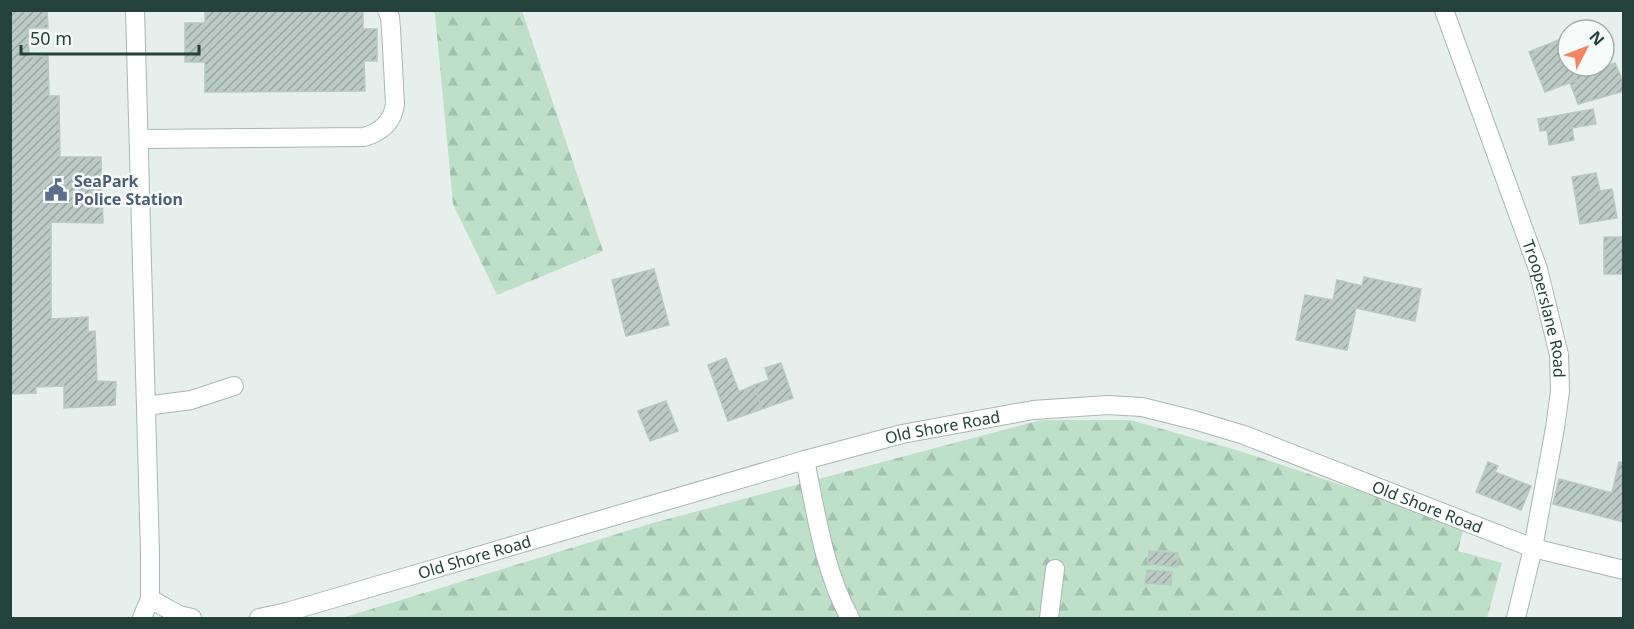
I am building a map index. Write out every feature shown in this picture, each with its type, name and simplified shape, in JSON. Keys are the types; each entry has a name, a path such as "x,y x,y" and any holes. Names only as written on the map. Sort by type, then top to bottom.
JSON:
{"street":[{"path":"135,10 150,599 142,618"},
{"path":"139,140 364,137 375,133 391,119 395,104 390,17 387,10"},
{"name":"Trooperslane Road","path":"1444,10 1538,269 1559,356 1560,392 1555,428 1533,548 1516,618"},
{"path":"146,406 190,400 234,386"},
{"name":"Old Shore Road","path":"259,618 287,612 805,460 902,434 1033,410 1108,405 1142,407 1244,435 1533,548 1623,570"},
{"path":"805,460 822,540 838,594 850,618"},
{"path":"1049,618 1054,569"},
{"path":"150,599 179,615 192,618"}],"green space":[{"path":"433,11 522,11 603,251 497,295 453,204"},
{"path":"1041,420 1130,420 1240,451 1464,526 1458,551 1502,563 1487,618 342,618 653,523"}],"building":[{"name":"SeaPark Police Station","path":"10,10 47,10 48,28 28,28 29,57 48,56 49,96 59,96 60,157 101,157 103,223 51,222 51,319 88,317 88,332 95,331 97,381 116,382 115,405 64,408 64,386 36,387 36,393 10,394"},
{"path":"205,10 363,10 363,29 377,29 377,61 364,61 365,91 205,92 205,62 185,62 185,23 205,23"},
{"path":"1556,41 1556,78 1576,78 1577,80 1545,92 1529,52"},
{"path":"1616,65 1624,84 1624,91 1578,104 1570,83 1577,80 1576,78 1616,78"},
{"path":"1593,109 1596,124 1572,128 1574,140 1549,145 1547,130 1540,131 1538,119"},
{"path":"1596,173 1600,191 1612,189 1617,218 1580,224 1572,177"},
{"path":"1604,237 1624,237 1624,274 1604,274"},
{"path":"654,269 669,325 626,336 612,280"},
{"path":"1364,277 1421,289 1415,321 1356,308 1347,350 1296,340 1305,295 1333,300 1337,280 1362,286"},
{"path":"726,358 739,392 754,385 762,409 728,421 708,365"},
{"path":"781,363 793,398 762,409 754,385 769,380 765,368"},
{"path":"666,401 678,431 650,441 638,411"},
{"path":"1488,462 1498,466 1495,472 1531,486 1521,510 1476,492"},
{"path":"1619,462 1624,463 1624,522 1553,504 1559,479 1612,493"},
{"path":"1149,551 1178,553 1177,567 1148,564"},
{"path":"1147,570 1172,572 1171,585 1145,583"}],"place":[{"name":"SeaPark Police Station","path":"56,190"}]}
